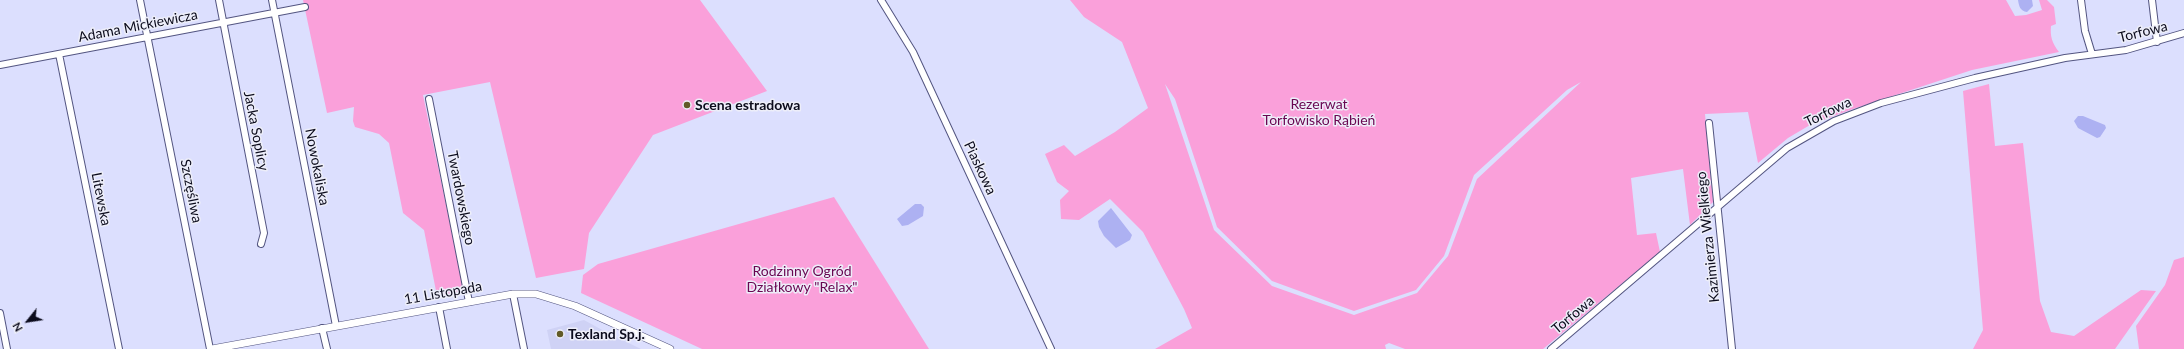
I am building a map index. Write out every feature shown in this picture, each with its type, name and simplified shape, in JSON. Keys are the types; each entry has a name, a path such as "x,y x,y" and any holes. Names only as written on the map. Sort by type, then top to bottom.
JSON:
{"street":[{"name":"Szczęśliwa","path":"140,0 211,349"},
{"name":"Jacka Soplicy","path":"219,0 264,233 261,244"},
{"name":"Nowokaliska","path":"272,0 336,326"},
{"name":"Piaskowa","path":"881,0 913,52 1052,349"},
{"path":"2081,0 2084,30 2092,54"},
{"path":"2152,0 2157,42"},
{"name":"Adama Mickiewicza","path":"0,65 305,7"},
{"name":"Torfowa","path":"1551,349 1787,148 1841,118 1881,103 1975,78 2065,58 2126,50 2184,33"},
{"name":"Litewska","path":"59,54 119,349"},
{"name":"Twardowskiego","path":"428,99 469,302"},
{"name":"Kazimierza Wielkiego","path":"1709,123 1732,349"},
{"path":"513,294 524,349"},
{"name":"11 Listopada","path":"211,349 513,294 536,294 569,304 670,349"},
{"path":"439,307 446,349"},
{"path":"0,313 7,349"},
{"path":"322,328 327,349"}],"shaded area":[{"path":"584,320 641,349 551,349 547,330"}],"green space":[{"path":"303,0 700,0 767,91 653,135 589,233 584,269 536,278 490,82 423,95 464,291 437,296 424,230 403,213 389,143 379,134 355,127 353,121 354,107 327,113"},
{"name":"Rezerwat Torfowisko Rąbień","path":"1070,0 2006,0 2015,16 2026,15 2042,10 2039,0 2047,0 2054,7 2056,24 2051,26 2051,33 2053,42 2059,52 1972,70 1850,110 1810,125 1788,138 1758,163 1748,112 1705,114 1713,202 1690,225 1683,169 1631,178 1637,235 1656,233 1660,252 1543,349 1405,349 1389,343 1385,345 1386,349 1155,349 1192,328 1184,309 1143,232 1110,199 1079,220 1061,219 1060,200 1069,191 1057,182 1045,154 1064,145 1075,156 1115,132 1148,108 1122,42 1084,17","holes":["1581,82 1477,179 1448,256 1417,293 1354,315 1272,286 1214,230 1165,84 1175,99 1217,227 1272,281 1354,311 1416,290 1444,256 1474,175 1567,90"]},
{"path":"1989,84 1995,146 2023,143 2040,301 2051,332 2074,336 2141,290 2156,291 2115,349 1973,349 1983,330 1963,91"},
{"name":"Rodzinny Ogród Działkowy \"Relax\"","path":"834,197 929,349 702,349 581,293 583,275 598,264"},
{"path":"2184,257 2184,349 2139,349 2136,326 2165,285 2174,260"}],"water":[{"path":"2018,0 2032,0 2033,6 2027,12 2023,11 2020,8"},
{"path":"2078,116 2083,116 2105,125 2106,128 2100,137 2097,138 2078,128 2074,121"},
{"path":"915,204 921,204 924,207 923,216 908,225 902,226 897,219"},
{"path":"1111,208 1132,235 1130,240 1116,248 1104,236 1099,227 1098,221"}],"place":[{"name":"Scena estradowa","path":"687,105"},
{"name":"Texland Sp.j.","path":"560,334"}]}
